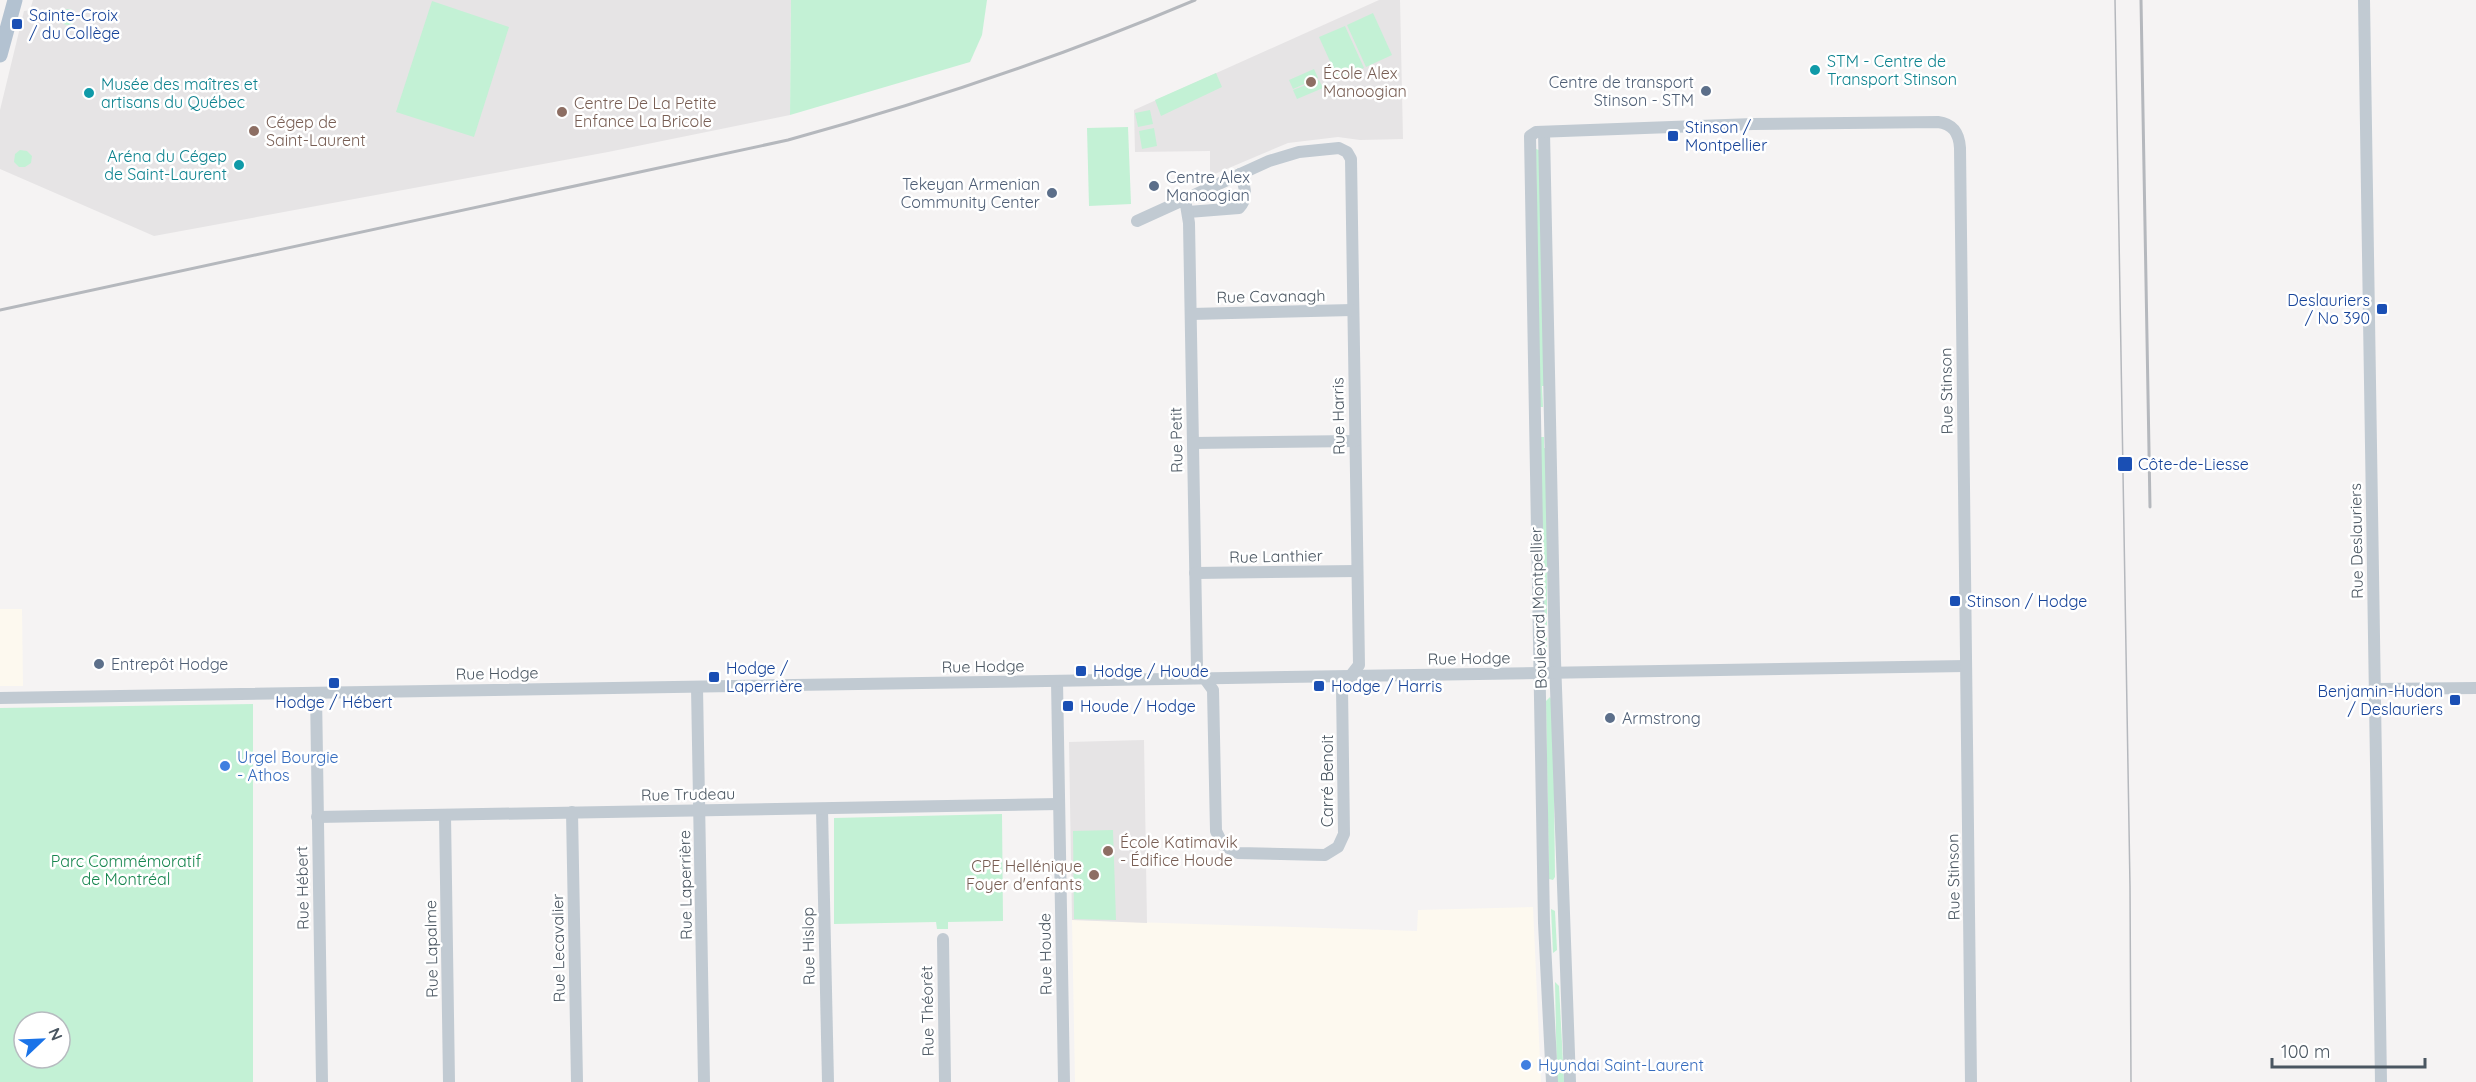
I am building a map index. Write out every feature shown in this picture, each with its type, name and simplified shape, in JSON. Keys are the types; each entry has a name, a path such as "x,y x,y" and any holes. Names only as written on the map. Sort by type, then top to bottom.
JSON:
{"main road":[{"path":"0,55 15,0"}],"street":[{"name":"Rue Deslauriers","path":"2364,0 2381,1082"},
{"name":"Rue Stinson","path":"1530,136 1544,132 1753,124 1938,122 1953,128 1959,137 1971,1082"},
{"name":"Boulevard Montpellier","path":"1544,132 1562,908 1570,1082"},
{"name":"Boulevard Montpellier","path":"1530,136 1545,935 1552,1082"},
{"name":"Rue Harris","path":"1240,174 1299,152 1337,148 1347,152 1351,164 1359,665 1350,677"},
{"path":"1137,221 1187,205 1240,174 1245,194 1239,208 1187,205"},
{"name":"Rue Petit","path":"1187,205 1197,668 1204,679"},
{"name":"Rue Cavanagh","path":"1191,314 1353,310"},
{"path":"1193,443 1354,441"},
{"name":"Rue Lanthier","path":"1195,573 1357,571"},
{"name":"Rue Hodge","path":"0,698 1966,666"},
{"name":"Carré Benoit","path":"1204,679 1213,690 1215,817 1218,839 1226,848 1238,853 1318,856 1335,850 1344,834 1342,687 1350,677"},
{"name":"Rue Houde","path":"1057,681 1064,1082"},
{"name":"Rue Laperrière","path":"697,687 704,1082"},
{"path":"2375,689 2476,688"},
{"name":"Rue Hébert","path":"316,693 322,1082"},
{"name":"Rue Trudeau","path":"317,817 1059,804"},
{"name":"Rue Hislop","path":"822,809 828,1082"},
{"name":"Rue Lecavalier","path":"572,813 577,1082"},
{"name":"Rue Lapalme","path":"445,815 450,1082"},
{"name":"Rue Théorêt","path":"943,939 945,1082"}],"shaded area":[{"name":"Cégep de Saint-Laurent","path":"33,0 791,0 790,115 608,152 154,236 0,169 0,110 24,11 30,10"},
{"name":"École Alex Manoogian","path":"1379,0 1400,0 1403,139 1360,140 1338,137 1288,143 1210,176 1210,151 1135,152 1134,110"},
{"path":"0,609 22,609 23,686 0,686"},
{"name":"École Katimavik - Édifice Houde","path":"1144,740 1147,923 1072,920 1069,742"},
{"path":"1533,907 1541,1082 1075,1082 1072,920 1417,931 1418,910"}],"green space":[{"path":"791,0 987,0 982,35 970,62 790,115"},
{"path":"432,1 509,27 474,137 396,112"},
{"path":"68,9 74,11 76,17 74,23 68,25 62,23 60,17 62,11"},
{"path":"1373,13 1392,55 1366,67 1347,25"},
{"path":"1345,26 1364,68 1338,79 1319,37"},
{"path":"1314,69 1318,78 1293,89 1289,80"},
{"path":"1216,73 1222,87 1161,116 1155,100"},
{"path":"1319,80 1323,88 1297,99 1293,90"},
{"path":"1150,110 1153,124 1138,127 1135,113"},
{"path":"1128,127 1131,204 1089,206 1087,128"},
{"path":"1154,128 1157,146 1142,149 1139,131"},
{"path":"1536,149 1539,150 1545,386 1542,386 1543,407 1539,407"},
{"path":"20,150 27,151 32,156 31,163 25,167 19,167 14,162 15,154"},
{"path":"1539,437 1544,437 1544,448 1547,448 1547,660 1544,658"},
{"path":"1550,697 1553,703 1555,877 1553,880 1549,879 1546,701"},
{"name":"Parc Commémoratif de Montréal","path":"253,704 253,1082 0,1082 0,708"},
{"path":"1002,814 1003,921 948,922 948,929 937,929 936,922 834,924 834,818"},
{"name":"CPE Hellénique Foyer d'enfants","path":"1113,830 1116,920 1074,919 1073,831"},
{"path":"1551,909 1555,911 1557,950 1553,953"},
{"path":"1555,982 1559,986 1564,1082 1557,1082"}],"tram line":[{"path":"2115,0 2130,886 2131,1082"}],"railway":[{"path":"0,310 788,140 994,77 1195,0"},
{"path":"2141,0 2150,507"}],"place":[{"name":"Sainte-Croix / du Collège","path":"17,24"},
{"name":"STM - Centre de Transport Stinson","path":"1815,70"},
{"name":"École Alex Manoogian","path":"1311,82"},
{"name":"Centre de transport Stinson - STM","path":"1706,91"},
{"name":"Musée des maîtres et artisans du Québec","path":"89,93"},
{"name":"Centre De La Petite Enfance La Bricole","path":"562,112"},
{"name":"Cégep de Saint-Laurent","path":"254,131"},
{"name":"Stinson / Montpellier","path":"1673,136"},
{"name":"Aréna du Cégep de Saint-Laurent","path":"239,165"},
{"name":"Centre Alex Manoogian","path":"1154,186"},
{"name":"Tekeyan Armenian Community Center","path":"1052,193"},
{"name":"Deslauriers / No 390","path":"2382,309"},
{"name":"Côte-de-Liesse","path":"2125,464"},
{"name":"Stinson / Hodge","path":"1955,601"},
{"name":"Entrepôt Hodge","path":"99,664"},
{"name":"Hodge / Houde","path":"1081,671"},
{"name":"Hodge / Laperrière","path":"714,677"},
{"name":"Hodge / Hébert","path":"334,683"},
{"name":"Hodge / Harris","path":"1319,686"},
{"name":"Benjamin-Hudon / Deslauriers","path":"2455,700"},
{"name":"Houde / Hodge","path":"1068,706"},
{"name":"Armstrong","path":"1610,718"},
{"name":"Urgel Bourgie - Athos","path":"225,766"},
{"name":"École Katimavik - Édifice Houde","path":"1108,851"},
{"name":"CPE Hellénique Foyer d'enfants","path":"1094,875"},
{"name":"Hyundai Saint-Laurent","path":"1526,1065"}]}
